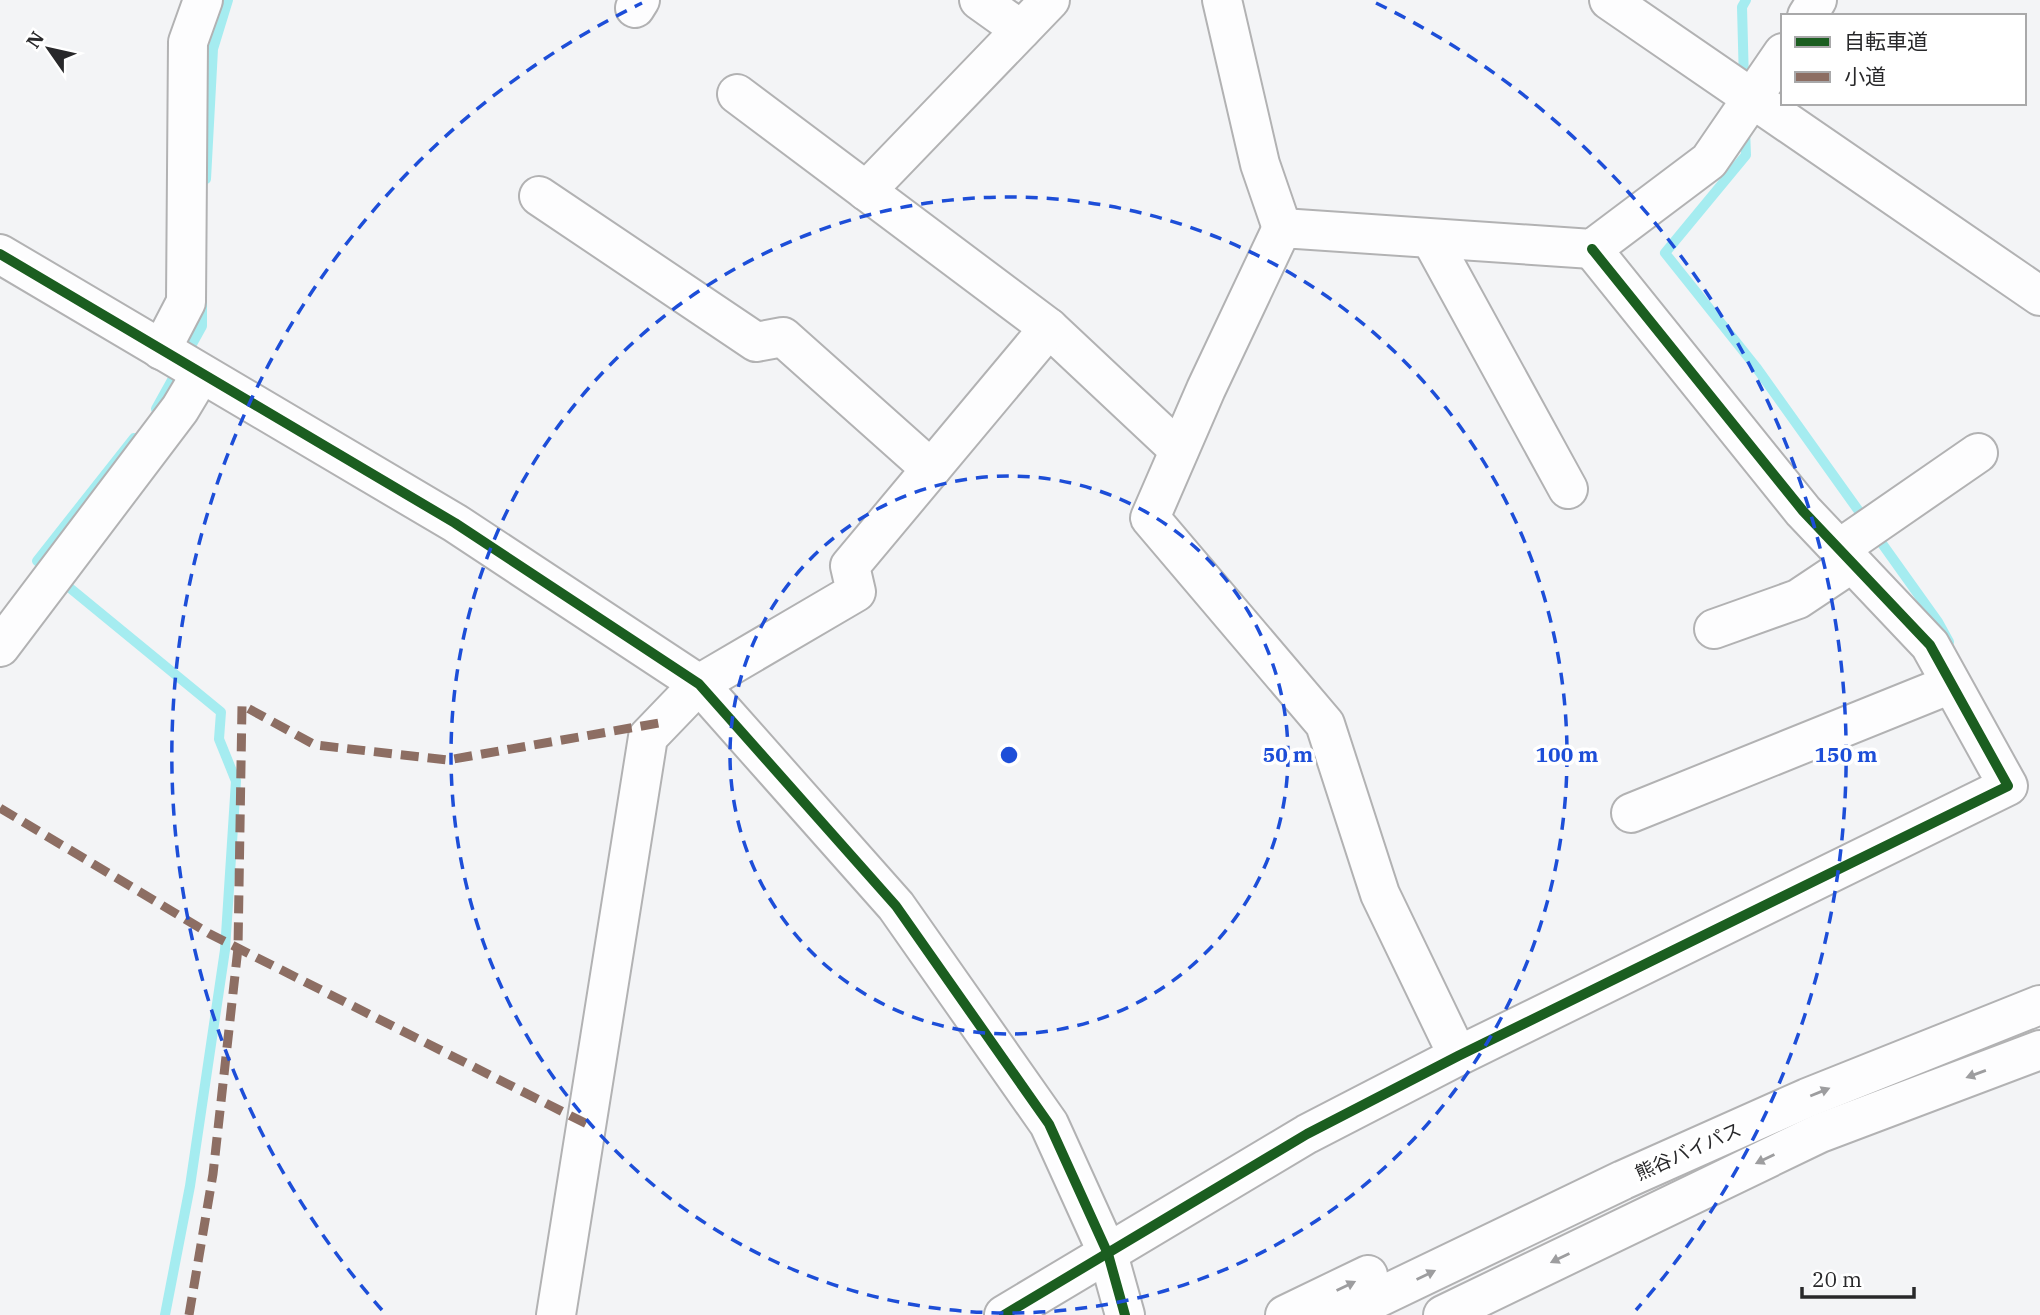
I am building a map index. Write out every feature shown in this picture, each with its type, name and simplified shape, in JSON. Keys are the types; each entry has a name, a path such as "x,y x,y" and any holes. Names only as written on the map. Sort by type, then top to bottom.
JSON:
{"main road":[{"path":"161,350 186,302 188,42 203,0"},
{"path":"979,0 1021,30"},
{"path":"866,191 1050,0"},
{"path":"1222,0 1260,164 1282,228 1150,518 1325,724 1380,894 1458,1056"},
{"path":"1609,0 2040,296"},
{"path":"1282,228 1592,249 1709,161 1781,56"},
{"path":"737,94 1049,328 1179,450"},
{"path":"539,196 756,342 783,337 931,469"},
{"path":"1431,239 1568,489"},
{"path":"1004,1315 1307,1134 1458,1056 2008,786 1930,645 1803,511 1592,249"},
{"path":"0,254 455,523 699,684 895,906 1049,1124 1108,1254 1125,1315"},
{"path":"556,1315 648,737 699,684 856,592 849,566 1049,328"},
{"path":"0,647 180,409 200,373"},
{"path":"1714,629 1798,599 1845,556 1979,453"},
{"path":"1631,813 1951,684"},
{"name":"熊谷バイパス","path":"1342,1315 1623,1180 1807,1098 2040,1004"},
{"name":"熊谷バイパス","path":"1443,1315 1820,1132 2040,1050"},
{"path":"1285,1315 1468,1227 1623,1180"}],"waterway":[{"path":"206,179 213,49 228,0"},
{"path":"1744,82 1742,7 1746,0"},
{"path":"1745,130 1746,155 1665,253 1756,367 1938,622 1949,642"},
{"path":"156,409 202,326 202,300"},
{"path":"134,438 37,561 221,712 219,739 236,781 225,950 190,1186 165,1315"}],"marked path":[{"path":"189,1315 213,1174 238,948 242,705 315,745 448,760 659,723"},
{"path":"0,808 210,934 587,1124"}],"cycle path":[{"path":"1004,1315 1307,1134 1458,1056 2008,786 1930,645 1803,511 1592,249"},
{"path":"0,254 455,523 699,684 896,906 1049,1124 1108,1254 1125,1315"}]}
